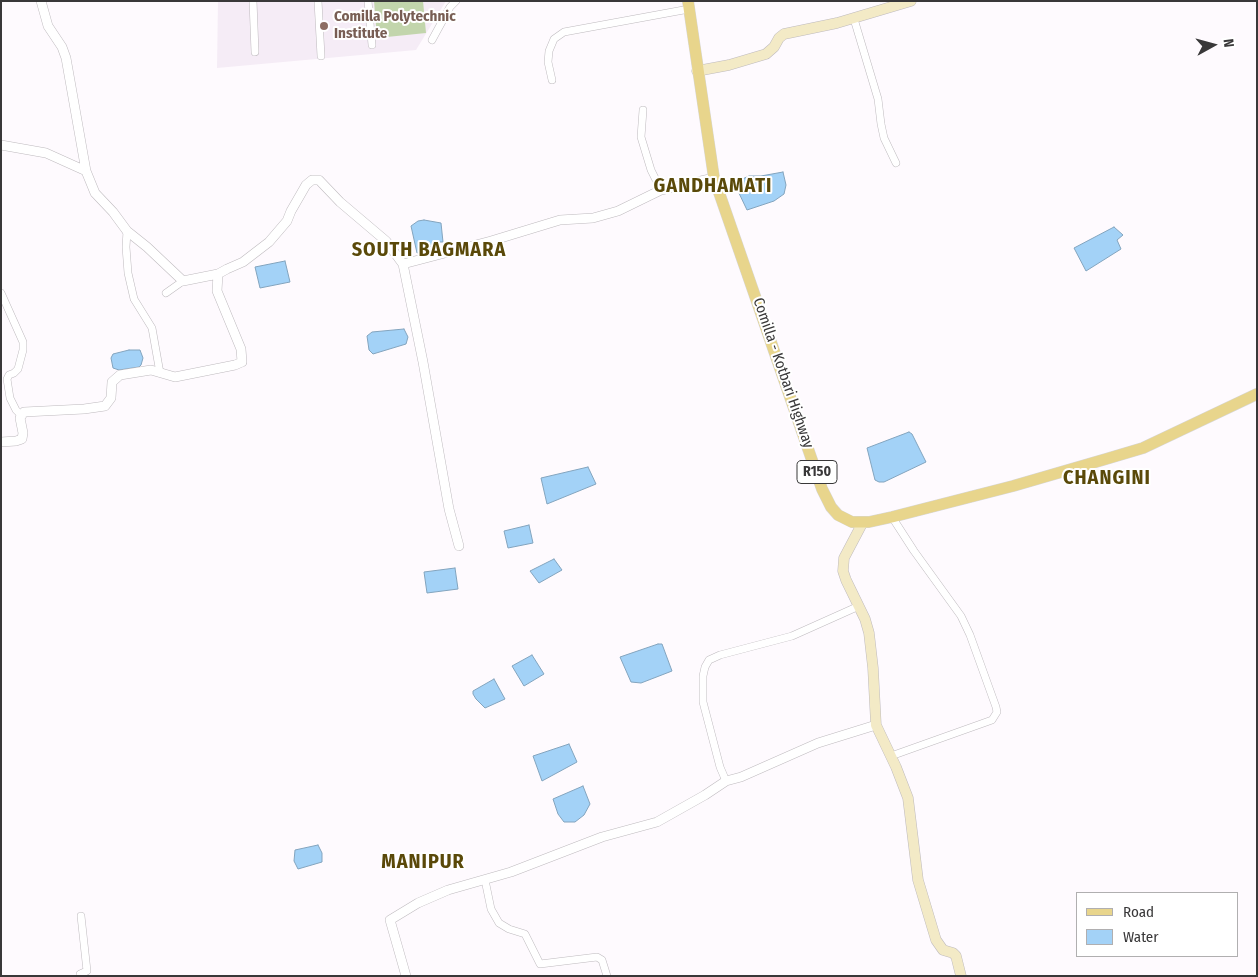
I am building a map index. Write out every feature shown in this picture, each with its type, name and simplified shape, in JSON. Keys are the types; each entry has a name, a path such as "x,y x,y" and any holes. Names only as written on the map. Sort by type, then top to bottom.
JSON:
{"main road":[{"path":"698,71 729,65 766,54 774,48 779,38 784,34 854,18 911,1"},
{"name":"Comilla - Kotbari Highway","path":"689,5 714,178 827,500 835,512 845,519 852,522 863,522 892,518 1013,486 1143,448 1256,397"},
{"path":"863,522 844,558 843,564 846,580 865,619 869,633 876,725 908,798 918,880 936,940 943,950 954,953 962,976"}],"street":[{"path":"41,1 48,26 62,47 66,58 86,171 95,193 113,212 126,231 183,281"},
{"path":"253,1 255,52"},
{"path":"318,1 321,56"},
{"path":"368,1 372,45"},
{"path":"432,40 450,7 456,1"},
{"path":"552,80 548,62 549,51 554,39 564,32 689,5"},
{"path":"854,18 878,99 880,124 884,138 896,163"},
{"path":"643,110 641,137 651,170 662,190"},
{"path":"1,145 46,153 86,171"},
{"path":"403,264 491,241 560,220 593,218 618,211 662,190 714,178"},
{"path":"166,293 183,281 218,274 243,262 269,242 287,221 306,184 316,179 319,180 340,202 386,241 403,264 423,362 449,509 459,546"},
{"path":"126,231 128,272 134,299 152,328 160,373"},
{"path":"21,415 29,411 84,409 105,406 111,398 112,382 120,375 151,370 176,377 242,362 241,350 217,291 218,274"},
{"path":"1,293 23,342 18,369 9,375 7,379 10,398 21,415 24,433 22,439 1,442"},
{"path":"891,756 992,720 996,712 994,701 970,635 960,616 892,518"},
{"path":"726,781 703,702 703,676 708,660 720,655 792,636 859,606"},
{"path":"406,976 390,922 391,919 418,903 448,890 511,872 602,837 658,822 705,796 726,781 741,777 818,743 876,725"},
{"path":"485,880 494,916 503,926 525,934 540,964 597,957 602,960 608,976"},
{"path":"80,976 81,973 87,971 81,916"}],"shaded area":[{"name":"Comilla Polytechnic Institute","path":"218,1 446,1 416,50 217,68"}],"green space":[{"path":"374,1 423,1 426,33 377,38"}],"water":[{"path":"783,172 786,185 784,194 774,201 747,210 737,189 736,182 749,176"},
{"path":"424,220 441,223 443,242 437,242 417,253 411,226 418,221"},
{"path":"1114,227 1123,235 1117,240 1121,249 1086,271 1074,248"},
{"path":"285,261 290,282 260,288 255,267"},
{"path":"404,329 408,337 406,344 373,354 369,350 367,336 372,332"},
{"path":"129,350 140,350 143,358 141,365 139,367 119,370 113,368 111,358 113,354"},
{"path":"909,432 912,434 926,462 884,482 875,480 867,448"},
{"path":"588,467 596,484 547,504 541,478"},
{"path":"529,525 533,543 508,548 504,531"},
{"path":"554,559 562,570 539,583 530,571"},
{"path":"455,568 458,589 427,593 424,572"},
{"path":"662,644 672,671 641,683 631,682 620,657"},
{"path":"532,655 544,674 524,686 512,666"},
{"path":"494,679 505,699 485,708 476,699 473,691"},
{"path":"569,744 577,762 542,781 533,756"},
{"path":"583,786 590,804 584,815 575,822 564,822 558,814 553,799"},
{"path":"318,845 322,853 322,862 298,869 294,861 295,850"}],"place":[{"name":"Comilla Polytechnic Institute","path":"324,26"}],"district":[{"name":"GANDHAMATI","path":"713,186"},
{"name":"SOUTH BAGMARA","path":"429,250"},
{"name":"CHANGINI","path":"1107,478"},
{"name":"MANIPUR","path":"423,862"}]}
